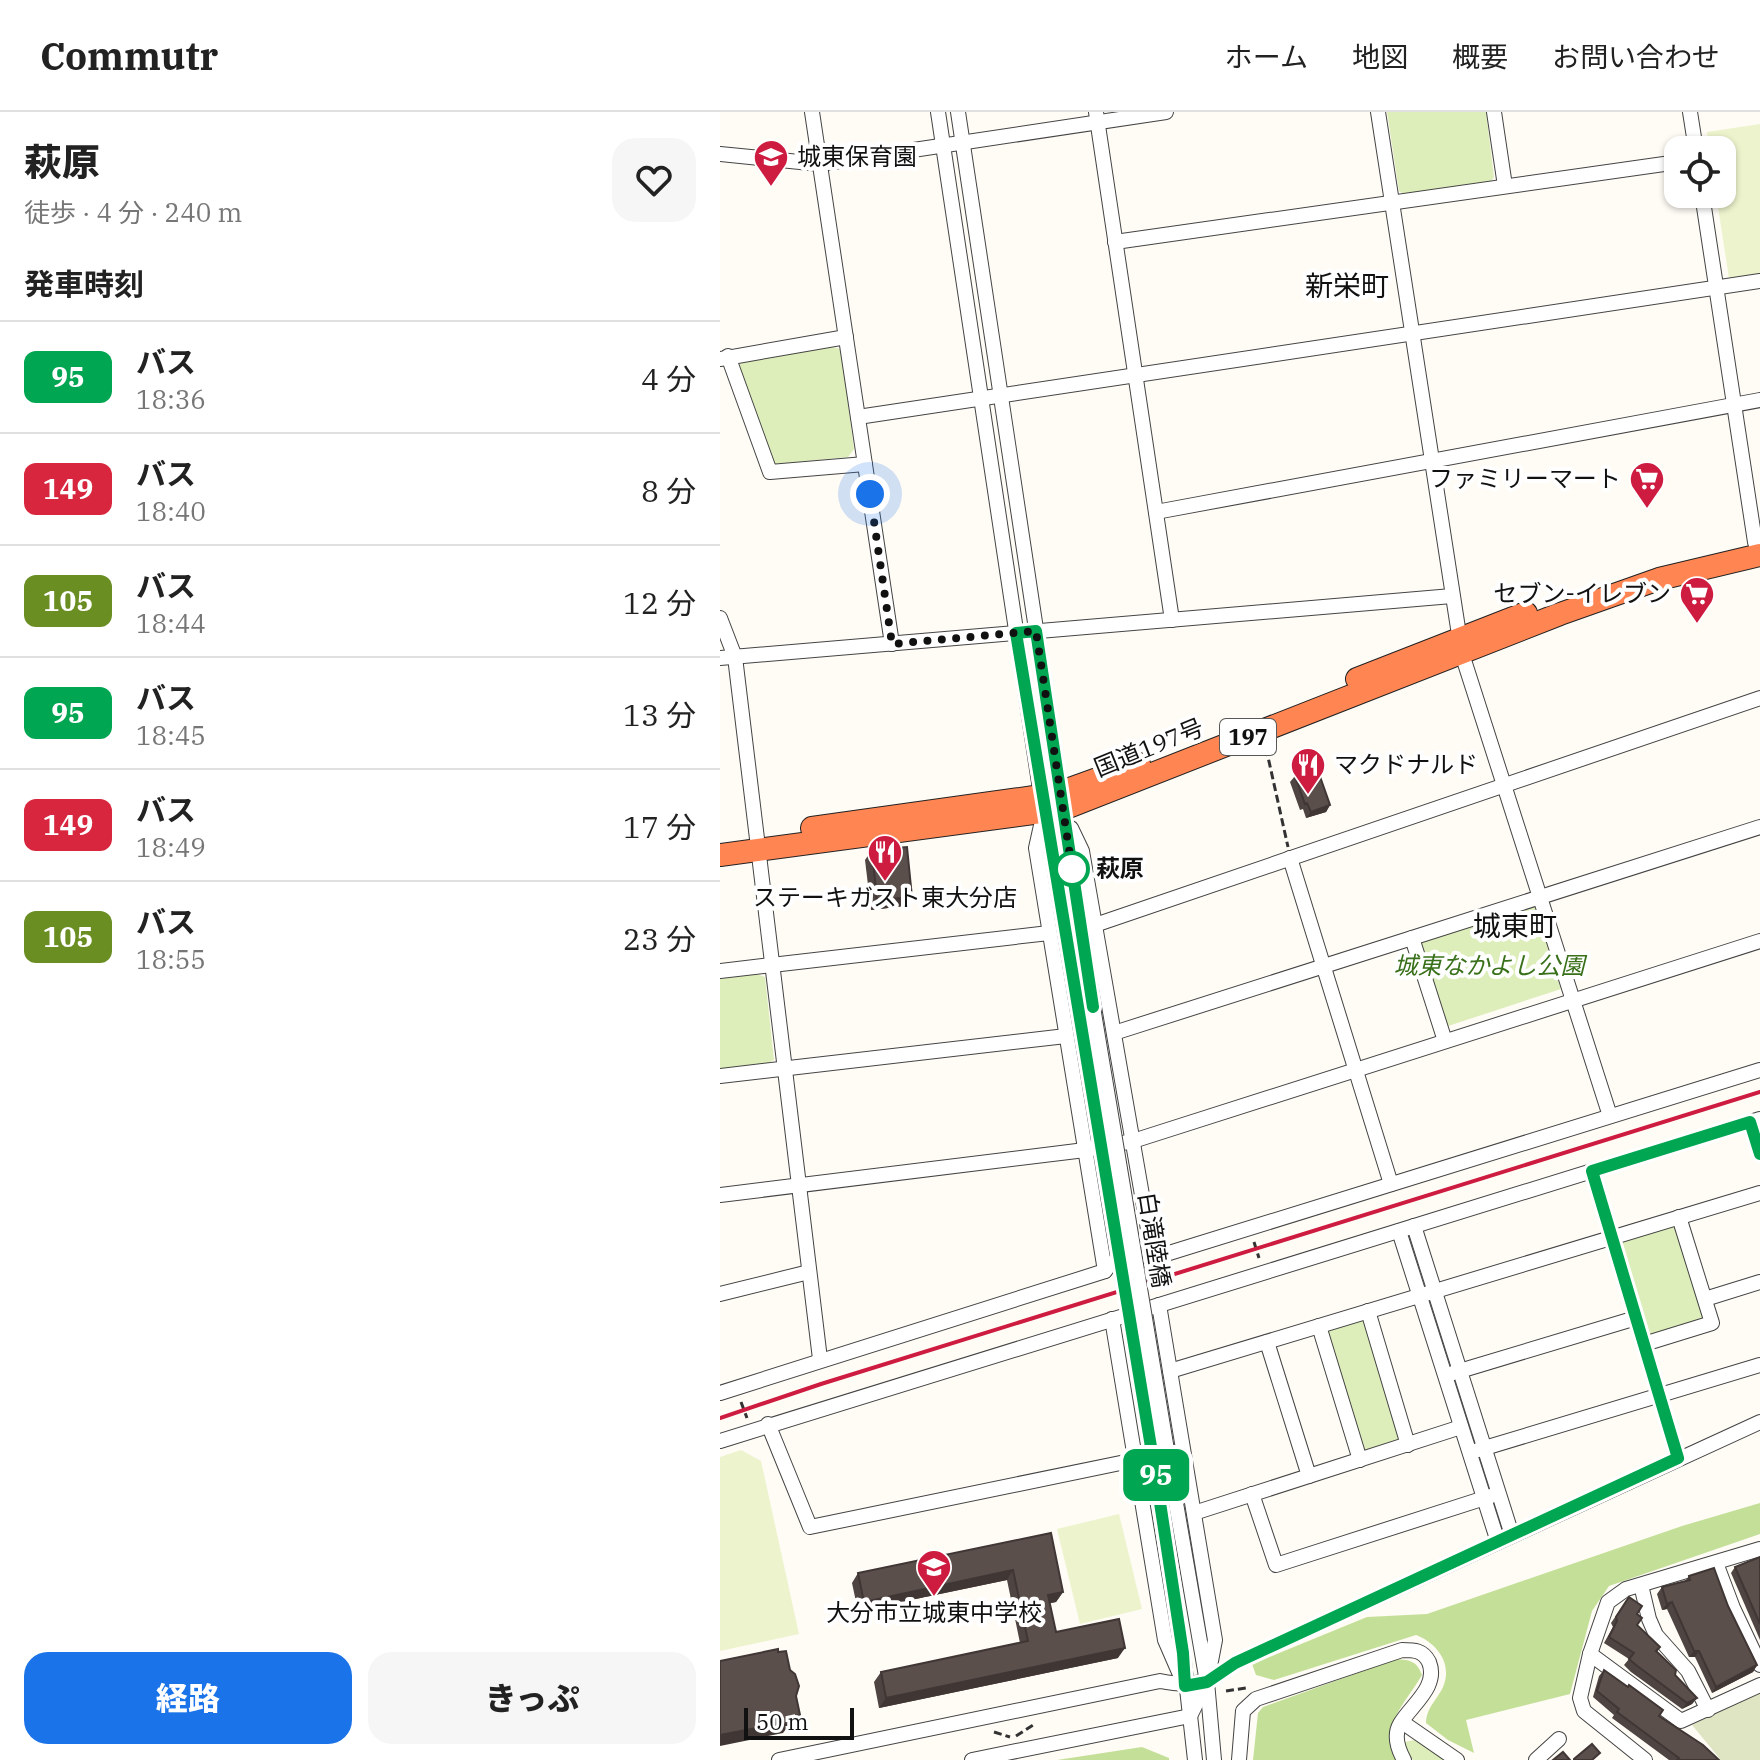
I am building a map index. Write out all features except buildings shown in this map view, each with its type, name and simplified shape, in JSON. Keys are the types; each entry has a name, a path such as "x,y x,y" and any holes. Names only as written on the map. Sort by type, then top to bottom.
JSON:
{"highway":[{"name":"国道197号","path":"720,855 758,843 1052,803 1263,731 1650,568 1759,550"},
{"name":"国道197号","path":"1052,803 1210,738 1460,646"},
{"name":"国道197号","path":"720,840 758,843"}],"street":[{"path":"812,112 892,644"},
{"path":"938,112 1016,633 1052,803 1082,851 1153,1258"},
{"path":"958,112 1036,631 1052,803 1036,848 1105,1271"},
{"path":"720,152 820,164 963,143 1096,117 1166,112"},
{"path":"1378,112 1460,646 1610,1116"},
{"path":"1494,112 1505,186"},
{"path":"1690,112 1694,136"},
{"path":"1096,117 1172,620"},
{"path":"1115,242 1664,164"},
{"path":"1704,208 1759,550"},
{"path":"858,417 1760,281"},
{"path":"846,337 724,358 770,472 865,464"},
{"path":"1156,512 1760,400"},
{"path":"728,658 1452,596"},
{"path":"720,618 758,843 820,1359"},
{"path":"1095,925 1760,698"},
{"name":"白滝陸橋","path":"1052,803 1165,1482"},
{"path":"1114,1033 1760,827"},
{"path":"1290,858 1391,1184"},
{"path":"720,971 1049,933"},
{"path":"1412,938 1445,1041"},
{"path":"720,1195 1085,1150 1133,1141 1760,941"},
{"path":"720,1076 1066,1036"},
{"path":"727,1390 1105,1271 1112,1260 1140,1253 1153,1258 1760,1070"},
{"path":"720,1441 1755,1120 1760,1154"},
{"path":"1592,1171 1678,1458"},
{"path":"1170,1371 1760,1193"},
{"path":"1644,1344 1712,1323 1679,1217"},
{"path":"1414,1226 1445,1376 1498,1542"},
{"path":"1399,1231 1460,1371 1512,1535"},
{"path":"720,1294 809,1272"},
{"path":"1705,1299 1760,1282"},
{"path":"1159,1305 1215,1640 1207,1682 1190,1716"},
{"path":"1368,1311 1408,1445"},
{"path":"1445,1376 1636,1318"},
{"path":"1112,1319 1165,1640 1185,1686"},
{"path":"1319,1326 1360,1460"},
{"path":"1267,1342 1309,1476"},
{"path":"1470,1453 1760,1365"},
{"path":"779,1760 1160,1681 1185,1686 1207,1682 1235,1663 1760,1422"},
{"path":"768,1424 810,1527 1135,1460"},
{"path":"1194,1513 1461,1427"},
{"path":"1165,1482 1207,1682 1214,1760"},
{"path":"1165,1482 1195,1760"},
{"path":"1252,1494 1276,1565 1499,1494"},
{"path":"1645,1760 1584,1711 1580,1698 1590,1654 1608,1602 1615,1595 1641,1585 1760,1549"},
{"path":"1716,1563 1760,1665"},
{"path":"1641,1585 1656,1635 1688,1671 1708,1710"},
{"path":"1239,1760 1243,1711 1256,1699 1402,1650 1418,1650 1427,1658 1431,1669 1430,1681 1399,1725 1397,1747 1404,1760"},
{"path":"1590,1654 1681,1721 1760,1685"},
{"path":"972,1760 1190,1716"},
{"path":"1402,1722 1457,1760"},
{"path":"1536,1760 1559,1739"}],"path":[{"path":"1263,731 1290,858"},
{"path":"1249,1228 1263,1273"},
{"path":"727,1390 752,1430"},
{"path":"994,1732 1014,1738 1033,1725"}],"green space":[{"path":"1387,112 1486,112 1494,177 1491,182 1405,195 1399,191"},
{"path":"1760,124 1760,273 1729,278 1718,208 1736,208 1736,136 1707,136 1707,132"},
{"path":"832,347 841,349 854,449 848,457 775,464 739,367 742,359"},
{"name":"城東なかよし公園","path":"1534,905 1561,989 1445,1027 1417,942"},
{"path":"757,974 765,977 774,1060 720,1069 720,979"},
{"path":"1671,1224 1678,1228 1705,1315 1702,1322 1653,1337 1646,1332 1620,1245 1625,1238"},
{"path":"1360,1317 1366,1321 1402,1435 1399,1443 1370,1452 1362,1449 1325,1334 1328,1327"},
{"path":"741,1450 761,1461 799,1634 720,1651 720,1457"},
{"path":"1760,1503 1760,1534 1609,1586 1592,1611 1570,1694 1466,1720 1474,1753 1448,1740 1426,1723 1430,1708 1443,1687 1446,1670 1436,1649 1416,1635 1274,1680 1256,1675 1252,1664 1367,1617 1427,1614 1682,1526"},
{"path":"1119,1514 1142,1609 1080,1624 1057,1529"},
{"path":"1396,1659 1412,1662 1422,1675 1392,1727 1391,1749 1397,1760 1253,1760 1258,1713 1263,1707"},
{"path":"1760,1692 1760,1760 1721,1760 1692,1725"},
{"path":"1419,1739 1444,1760 1413,1760 1407,1754 1405,1742"},
{"path":"1142,1747 1169,1760 1057,1760"}],"railway":[{"path":"720,1418 1760,1092"}],"bus line":[{"name":"95","path":"1093,1007 1036,631 1016,633 1157,1483 1183,1653 1185,1686 1207,1682 1235,1663 1678,1458 1592,1171 1750,1122 1760,1154"}],"place":[{"name":"城東保育園","path":"771,188"},
{"name":"ファミリーマート","path":"1647,510"},
{"name":"セブン-イレブン","path":"1697,625"},
{"name":"マクドナルド","path":"1308,796"},
{"name":"萩原","path":"1072,869"},
{"name":"ステーキガスト東大分店","path":"885,883"},
{"name":"大分市立城東中学校","path":"934,1598"}],"district":[{"name":"新栄町","path":"1347,286"},
{"name":"城東町","path":"1515,926"}],"route":[{"path":"870,494 892,644 1036,631 1072,869"}]}
